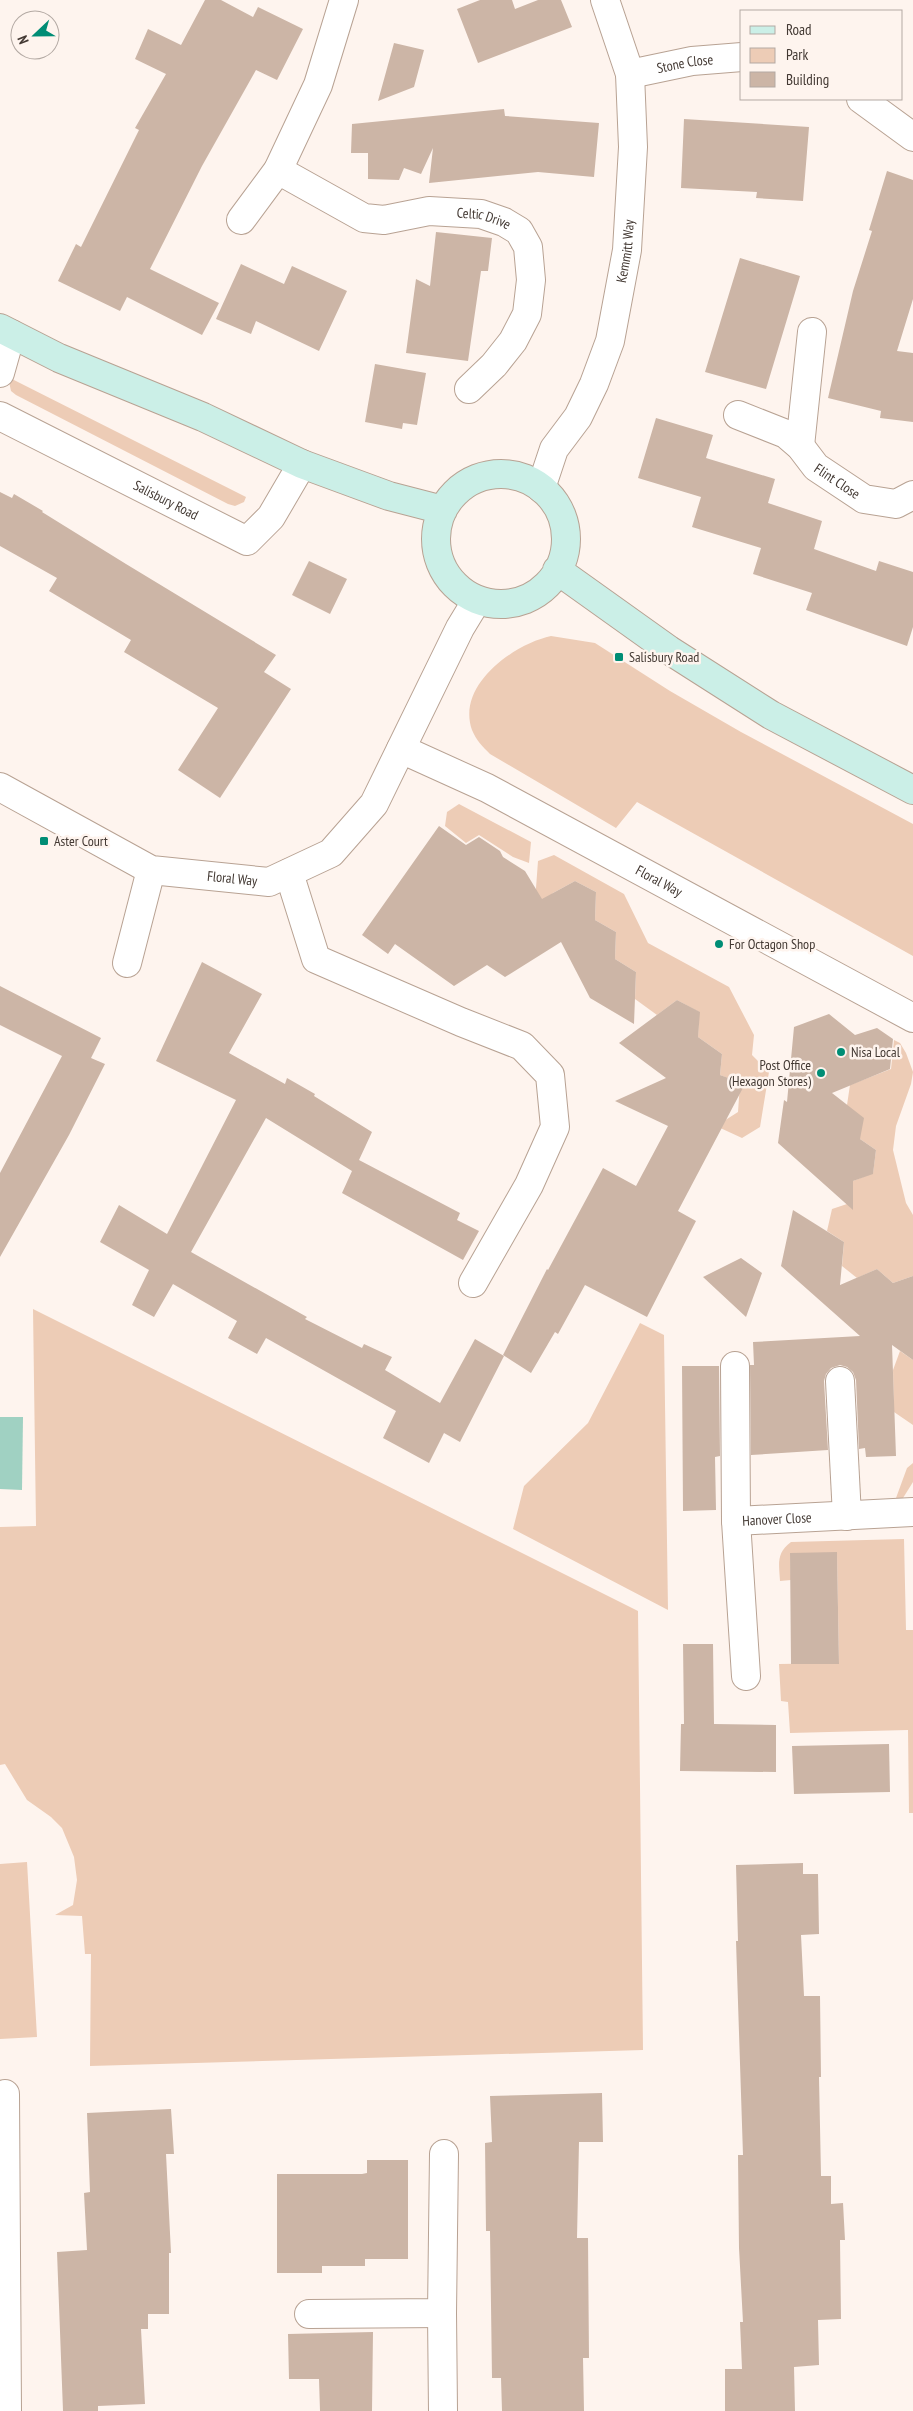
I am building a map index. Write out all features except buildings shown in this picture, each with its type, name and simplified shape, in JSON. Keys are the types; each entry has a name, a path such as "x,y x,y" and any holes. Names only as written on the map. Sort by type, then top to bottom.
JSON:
{"street":[{"path":"241,220 278,170 318,85 344,0"},
{"name":"Kemmitt Way","path":"541,488 554,449 578,417 594,384 610,341 627,250 633,147 630,74 605,0"},
{"name":"Stone Close","path":"630,74 692,61 740,57"},
{"path":"862,100 913,137"},
{"name":"Celtic Drive","path":"278,170 364,218 384,220 429,211 481,214 504,222 519,231 528,247 531,280 527,314 513,341 494,365 470,390"},
{"path":"0,373 6,331 59,358 203,417 302,464 389,496 442,510"},
{"path":"800,446 812,332"},
{"name":"Flint Close","path":"738,415 786,434 800,446 816,468 864,499 896,504 913,495"},
{"name":"Salisbury Road","path":"0,416 247,541 271,517 302,464"},
{"path":"506,474 525,479 541,488 553,501 562,516 565,550 557,570 540,591 522,600 496,604 477,600 462,591 449,578 440,562 436,545 437,527 442,510 453,494 469,482 486,476 506,474"},
{"path":"557,570 669,650 771,715 913,790"},
{"name":"Floral Way","path":"0,787 151,870 270,882 331,853 374,804 460,628 477,600"},
{"name":"Floral Way","path":"401,749 487,788 913,1018"},
{"path":"128,963 151,870"},
{"path":"289,873 316,959 461,1022 522,1046 550,1075 555,1127 529,1185 473,1283"},
{"path":"735,1366 736,1521"},
{"path":"840,1381 847,1516"},
{"name":"Hanover Close","path":"746,1676 736,1521 913,1512"},
{"path":"5,2094 7,2411"},
{"path":"443,2411 444,2154"},
{"path":"308,2314 442,2313"}],"green space":[{"path":"8,377 246,497 244,502 235,506 228,504 16,395 11,391"},
{"path":"551,636 595,643 670,691 741,732 913,824 913,956 637,802 616,828 490,754 482,746 472,730 469,713 472,697 480,683 506,657 536,640"},
{"path":"459,804 531,842 529,863 513,857 479,835 466,843 445,826 447,812"},
{"path":"554,855 624,894 648,943 729,987 754,1035 752,1055 769,1072 760,1127 742,1138 716,1126 738,1112 740,1083 720,1075 722,1054 698,1037 699,1012 677,1000 657,1015 635,999 636,972 615,959 616,932 595,920 596,892 575,881 553,893 534,915 538,861"},
{"path":"894,1040 900,1043 906,1053 913,1072 911,1084 896,1126 893,1150 906,1203 913,1215 913,1276 893,1283 877,1269 857,1278 842,1266 844,1242 827,1231 832,1209 853,1202 853,1181 873,1173 876,1150 860,1139 847,1105 850,1085 891,1069"},
{"path":"33,1309 638,1611 643,2050 90,2066 91,1954 85,1954 82,1916 55,1915 73,1905 77,1880 74,1857 62,1828 51,1817 27,1800 5,1764 0,1765 0,1527 36,1526"},
{"path":"640,1323 664,1335 668,1610 513,1529 524,1486 588,1423"},
{"path":"900,1351 913,1360 913,1425 894,1412 893,1370"},
{"path":"913,1463 913,1482 903,1498 896,1498 907,1468"},
{"path":"904,1539 906,1630 913,1630 913,1813 909,1813 908,1730 790,1733 788,1702 781,1701 779,1664 839,1663 837,1553 790,1553 791,1580 780,1581 780,1559 786,1546 791,1542"},
{"path":"27,1862 37,2037 0,2039 0,1864"}],"shaded area":[{"path":"0,1417 23,1417 22,1490 0,1489"}],"place":[{"name":"Salisbury Road","path":"619,657"},
{"name":"Aster Court","path":"44,841"},
{"name":"For Octagon Shop","path":"719,944"},
{"name":"Nisa Local","path":"841,1052"},
{"name":"Post Office (Hexagon Stores)","path":"821,1073"}]}
